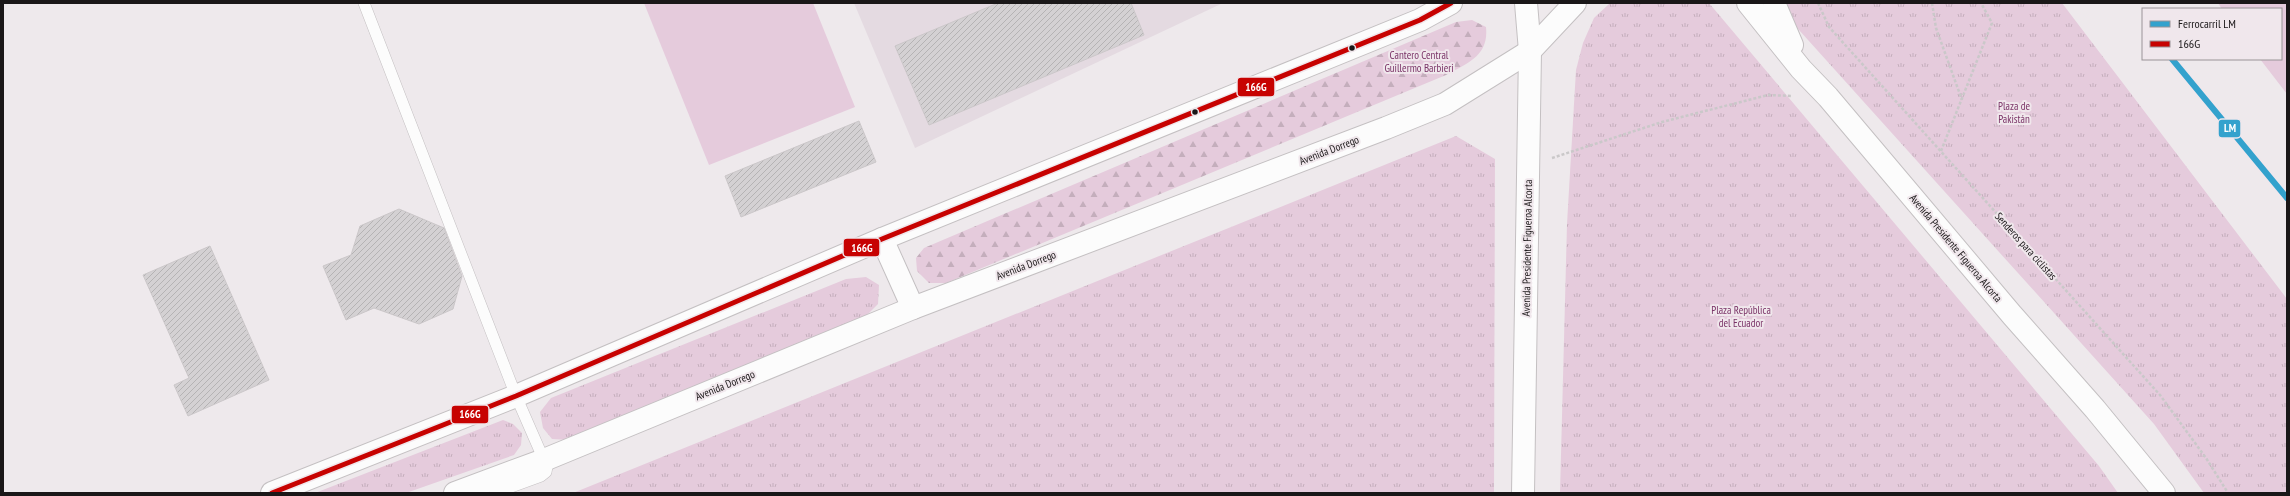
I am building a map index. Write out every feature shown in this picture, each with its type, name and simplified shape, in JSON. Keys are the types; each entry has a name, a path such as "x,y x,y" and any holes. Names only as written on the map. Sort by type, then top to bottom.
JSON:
{"main road":[{"path":"272,493 516,396 882,239 1412,23 1451,3"},
{"name":"Avenida Presidente Figueroa Alcorta","path":"1523,493 1530,51 1526,3"},
{"name":"Avenida Dorrego","path":"455,493 544,460 913,308 1445,104 1530,51 1575,3"},
{"name":"Avenida Presidente Figueroa Alcorta","path":"1748,3 1801,69 1828,97 2012,315 2105,420 2164,493"},
{"path":"1774,3 1801,69"},
{"path":"882,239 913,308"}],"lane":[{"path":"364,3 516,396 547,467 546,472 541,476 495,493"}],"path":[{"name":"Senderos para ciclistas","path":"1818,3 1829,27 2160,395 2206,458 2228,493"},
{"path":"1932,3 1936,28 1962,100"},
{"path":"1941,152 1992,23 1981,3"},
{"path":"1529,166 1662,122 1768,95 1828,97"}],"shaded area":[{"path":"854,3 1223,3 915,148"}],"green space":[{"path":"644,3 813,3 855,107 709,165"},
{"name":"Plaza República del Ecuador","path":"1610,3 1709,3 2099,466 2118,493 1560,493 1567,224 1576,70 1583,43 1594,18"},
{"name":"Plaza de Pakistán","path":"1785,3 2062,3 2287,299 2287,493 2204,493 2154,424 1790,20"},
{"path":"2218,3 2287,3 2287,94 2261,60 2282,60 2282,8 2221,8"},
{"name":"Cantero Central Guillermo Barbieri","path":"1472,20 1486,27 1484,45 1480,52 1469,62 1446,75 946,283 929,283 917,271 916,258 924,248 1456,22"},
{"path":"1456,136 1495,159 1494,493 573,493"},
{"path":"866,277 879,285 878,304 865,317 570,440 552,439 543,428 540,412 551,398 846,279"},
{"path":"503,420 513,424 522,433 521,445 514,455 406,493 315,493"}],"building":[{"path":"998,3 1131,3 1144,35 929,125 895,46"},
{"path":"859,121 876,162 741,217 725,176"},
{"path":"399,209 444,228 462,276 453,309 419,324 374,308 346,320 323,266 351,255 360,226"},
{"path":"210,246 269,380 188,416 174,385 189,378 143,275"}],"rail line":[{"name":"LM","path":"2173,60 2287,198"}],"transit line":[{"name":"166G","path":"272,493 516,396 882,239 1420,20 1451,3"}]}
